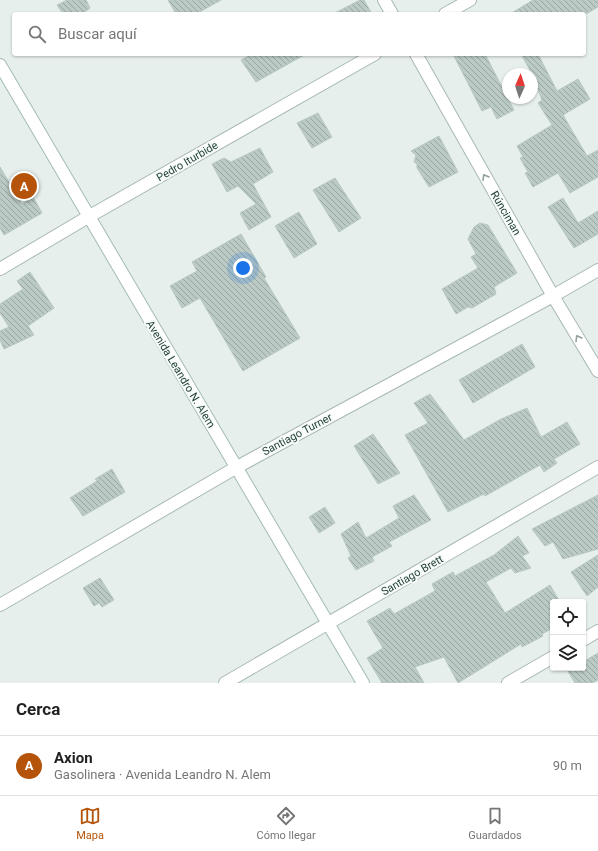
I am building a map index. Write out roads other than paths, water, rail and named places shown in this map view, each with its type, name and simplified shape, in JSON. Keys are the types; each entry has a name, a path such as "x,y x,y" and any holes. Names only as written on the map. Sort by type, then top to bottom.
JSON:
{"street":[{"path":"384,0 391,12"},
{"path":"449,12 470,0"},
{"name":"Pedro Iturbide","path":"0,269 88,217 371,56"},
{"name":"Rúnciman","path":"417,56 553,296 598,371"},
{"name":"Avenida Leandro N. Alem","path":"0,66 363,683"},
{"name":"Santiago Turner","path":"0,605 237,467 553,296 598,270"},
{"name":"Santiago Brett","path":"225,683 598,467"},
{"path":"586,638 598,631"},
{"path":"508,683 550,659"}],"place":[{"name":"Axion","path":"24,186"}]}
